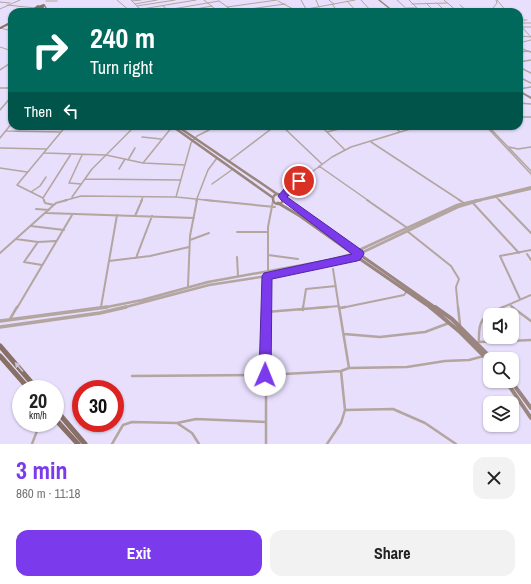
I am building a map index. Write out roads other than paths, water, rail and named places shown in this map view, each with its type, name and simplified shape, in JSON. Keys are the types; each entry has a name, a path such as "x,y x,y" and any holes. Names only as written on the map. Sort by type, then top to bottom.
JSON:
{"main road":[{"path":"39,7 45,6 46,0"},
{"path":"39,7 46,0"},
{"path":"378,0 388,8"},
{"path":"178,130 229,161 281,196 356,254 450,322 483,354"},
{"path":"182,130 272,199 427,301 460,326 478,342 486,352"},
{"path":"272,199 281,196"},
{"path":"278,203 283,201 281,196"},
{"path":"0,346 30,380"},
{"path":"0,356 21,380"},
{"path":"511,388 531,418"},
{"path":"516,388 531,408"},
{"path":"64,420 85,444"},
{"path":"64,429 78,444"}],"street":[{"path":"0,8 20,0"},
{"path":"46,0 57,1"},
{"path":"117,0 126,8"},
{"path":"132,1 141,0"},
{"path":"135,4 157,0"},
{"path":"160,0 166,8"},
{"path":"132,1 138,6 175,0"},
{"path":"148,8 196,0"},
{"path":"204,0 214,8"},
{"path":"175,4 180,8 219,0 227,7 277,0 292,8"},
{"path":"316,0 319,6"},
{"path":"329,0 336,8"},
{"path":"310,8 355,0"},
{"path":"361,0 368,8"},
{"path":"397,0 405,8 416,8"},
{"path":"409,0 416,8"},
{"path":"444,0 453,8"},
{"path":"496,0 499,1 503,8"},
{"path":"347,1 353,8"},
{"path":"0,2 12,4"},
{"path":"426,3 431,8"},
{"path":"436,3 442,8"},
{"path":"412,4 447,3"},
{"path":"260,8 285,4"},
{"path":"7,5 39,7"},
{"path":"460,5 463,8"},
{"path":"201,8 212,6"},
{"path":"523,27 531,37"},
{"path":"523,41 531,40"},
{"path":"526,41 531,44"},
{"path":"523,48 531,52"},
{"path":"523,51 528,50"},
{"path":"523,62 531,60"},
{"path":"527,61 531,63"},
{"path":"0,110 8,101"},
{"path":"0,138 8,128"},
{"path":"72,197 85,179 106,155 131,130"},
{"path":"143,163 169,130"},
{"path":"176,197 191,143 209,130"},
{"path":"229,161 270,130"},
{"path":"286,130 322,164"},
{"path":"326,130 345,150"},
{"path":"328,132 336,130"},
{"path":"281,196 319,166 345,150 407,130"},
{"path":"491,130 531,171"},
{"path":"491,130 531,174"},
{"path":"6,131 62,132"},
{"path":"54,205 45,203 43,198 17,185 62,132"},
{"path":"142,137 161,139"},
{"path":"370,141 464,203"},
{"path":"508,147 518,149 531,147"},
{"path":"0,148 47,149"},
{"path":"128,160 135,148"},
{"path":"514,153 518,149"},
{"path":"44,153 106,155 143,163 185,165"},
{"path":"43,198 71,154"},
{"path":"81,184 69,183 82,155"},
{"path":"188,286 189,247 197,199 212,163 217,158"},
{"path":"119,169 125,159"},
{"path":"319,166 406,227"},
{"path":"0,168 28,172"},
{"path":"212,184 233,169"},
{"path":"31,192 40,186 46,177"},
{"path":"85,179 181,180"},
{"path":"356,254 406,227 464,203 531,188"},
{"path":"0,327 134,306 209,285 356,254 472,202 531,188"},
{"path":"0,253 54,205 72,197 176,197 275,207"},
{"path":"136,216 143,197"},
{"path":"496,197 531,233"},
{"path":"266,444 265,375 268,273 267,232 272,199"},
{"path":"472,202 519,253"},
{"path":"271,211 278,203"},
{"path":"36,209 49,210"},
{"path":"46,213 194,218"},
{"path":"9,320 72,215"},
{"path":"101,308 117,215"},
{"path":"136,258 152,216"},
{"path":"31,226 64,230"},
{"path":"407,231 451,266 459,279 456,287 460,326"},
{"path":"190,240 209,232"},
{"path":"237,232 267,232"},
{"path":"16,239 38,242 56,242"},
{"path":"38,242 24,262 42,265"},
{"path":"109,261 136,258 189,247"},
{"path":"520,299 500,257 531,250"},
{"path":"527,254 531,260"},
{"path":"268,255 298,259"},
{"path":"238,257 238,276"},
{"path":"333,270 349,368"},
{"path":"0,321 101,308 142,300 188,286 238,276 268,273"},
{"path":"303,310 306,289 336,286"},
{"path":"266,312 339,307 404,295 407,290"},
{"path":"531,296 520,299 480,321 478,328 478,342 531,340"},
{"path":"510,305 531,321"},
{"path":"54,319 55,315"},
{"path":"344,334 380,336 426,332 450,322"},
{"path":"132,376 265,375 340,371 349,368 407,367 445,361 469,360 483,356"},
{"path":"327,444 341,423 345,410 340,371"},
{"path":"345,410 393,409 425,423 456,444"},
{"path":"112,444 123,425 128,423 177,423 196,419 266,422"},
{"path":"177,423 192,433 199,444"},
{"path":"32,444 37,432"}]}
